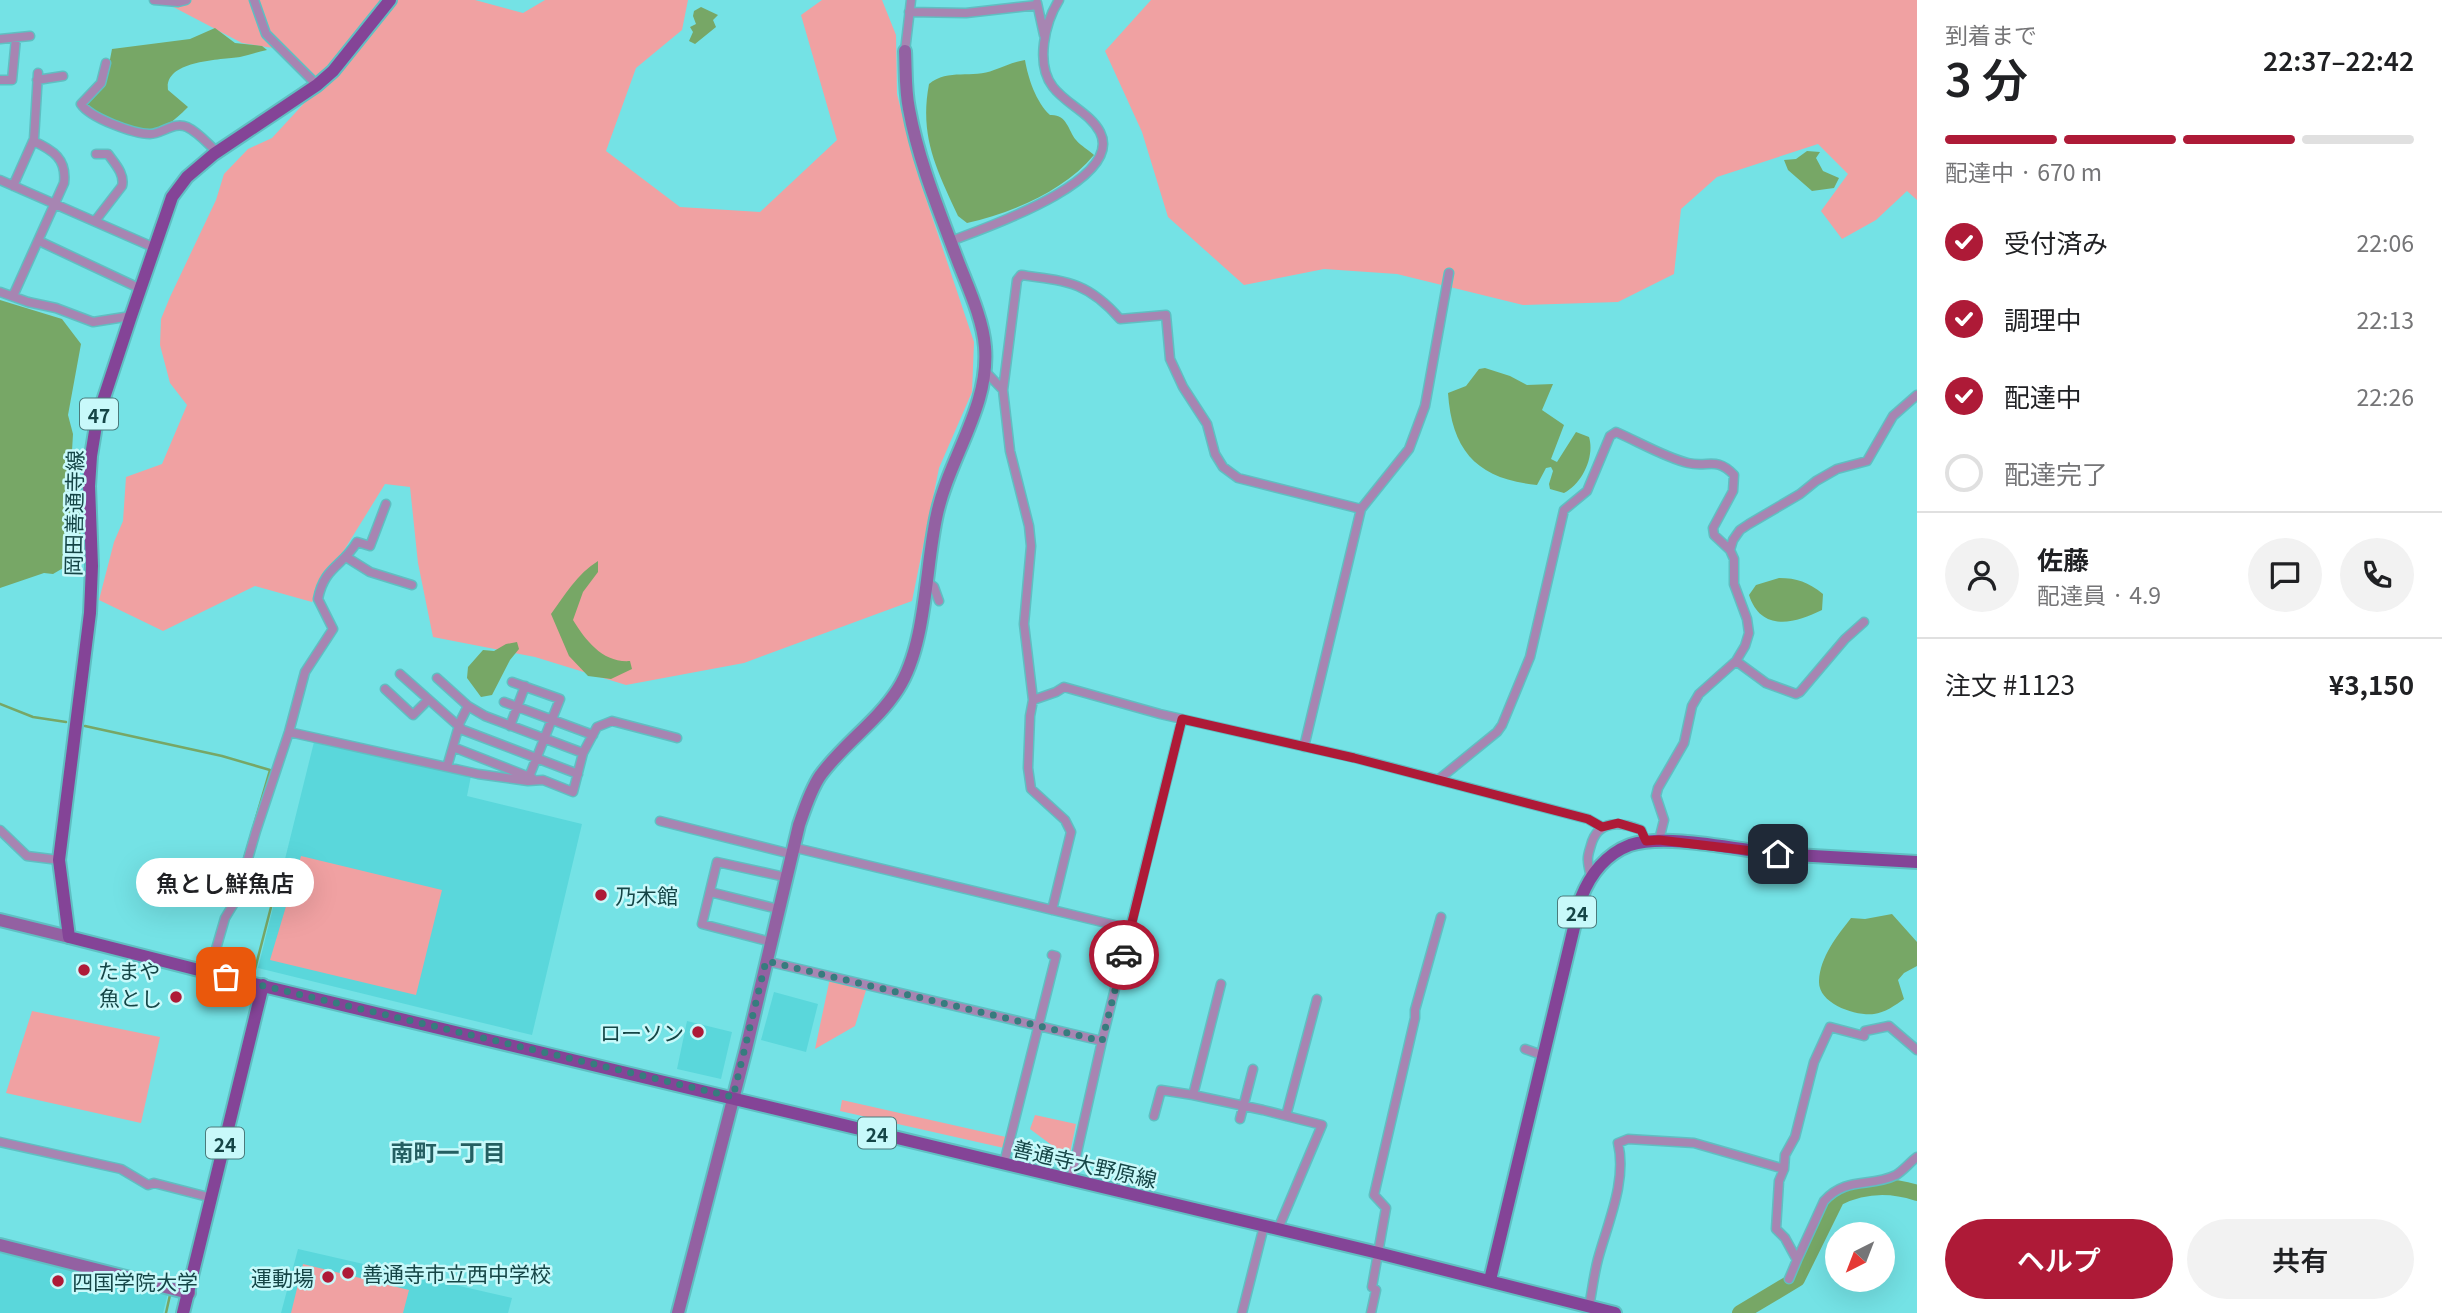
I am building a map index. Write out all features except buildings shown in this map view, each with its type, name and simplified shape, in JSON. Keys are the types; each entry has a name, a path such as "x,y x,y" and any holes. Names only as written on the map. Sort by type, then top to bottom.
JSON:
{"main road":[{"name":"岡田善通寺線","path":"69,937 59,860 90,613 91,456 97,418 131,316 172,197 187,177 217,152 317,85 333,71 389,1"},
{"name":"24","path":"1490,1280 1581,898 1599,866 1619,850 1652,841 1778,854 1917,862"},
{"path":"69,937 263,985"},
{"name":"24","path":"183,1313 263,985"},
{"name":"善通寺大野原線","path":"263,985 1490,1280 1507,1287 1615,1313"}],"street":[{"path":"154,0 186,0"},
{"path":"254,0 266,34 317,85"},
{"path":"678,1313 785,877 809,796 820,776 882,711 899,689 909,668 937,514 947,478 979,398 984,370 985,345 975,308 932,188 909,108 905,51 911,0"},
{"path":"951,241 1024,212 1079,182 1087,174 1101,149 1103,142 1096,126 1053,87 1047,75 1045,37 1048,20 1059,0"},
{"path":"909,12 966,13 1037,3 1045,37"},
{"path":"0,39 30,36"},
{"path":"0,80 12,80 16,38"},
{"path":"106,63 101,83 81,104 83,108 99,119 141,133 153,134 179,125 187,127 217,152"},
{"path":"13,186 33,141 38,76 63,76"},
{"path":"13,296 64,183 64,168 57,153 33,141"},
{"path":"95,221 122,186 123,180 120,170 108,154 96,154"},
{"path":"0,180 155,248"},
{"path":"39,241 141,289"},
{"path":"1304,747 1361,509 1402,458 1417,429 1429,389 1449,273"},
{"path":"1052,910 1071,832 1065,820 1031,789 1028,768 1033,700 1024,624 1031,546 1029,526 1010,452 1003,390 1017,280 1021,275 1064,281 1089,290 1106,303 1120,319 1166,315 1170,359 1183,387 1207,424 1215,454 1223,467 1238,478 1361,509"},
{"path":"0,292 56,307 93,322 131,316"},
{"path":"984,370 1003,390"},
{"path":"1730,550 1740,530 1749,524 1837,469 1867,461 1893,416 1917,395"},
{"path":"1438,780 1497,732 1502,724 1530,657 1564,510 1587,491 1610,436 1616,432 1689,464 1717,463 1727,467 1734,475 1733,491 1713,528 1714,535 1730,550 1734,559 1734,584 1747,619 1749,633 1745,646 1736,660 1699,694 1692,706 1684,743 1656,796 1664,820 1652,841 1637,828 1618,823 1602,827 1594,835 1589,853 1591,877"},
{"path":"209,973 225,918 236,900 305,672 334,629 318,599 323,579 357,542 370,546 386,504"},
{"path":"346,557 370,572 412,585"},
{"path":"926,581 934,587 939,601"},
{"path":"1736,660 1766,683 1796,694 1864,621"},
{"path":"400,674 463,730 578,774"},
{"path":"437,678 468,706 485,716 583,753"},
{"path":"512,682 561,699 536,757 534,779"},
{"path":"510,726 525,686"},
{"path":"1033,700 1064,687 1182,719 1588,819 1602,827"},
{"path":"385,689 413,715 429,699"},
{"path":"504,702 593,735"},
{"path":"447,767 458,726 468,706"},
{"path":"1071,1179 1102,1041 1182,719"},
{"path":"453,747 573,792 583,753 597,727 612,721 677,738"},
{"path":"289,732 478,774 534,779"},
{"path":"660,821 1131,929"},
{"path":"0,830 27,856 59,860"},
{"path":"771,942 702,924 717,862 785,877"},
{"path":"709,892 778,909"},
{"path":"1371,1313 1376,1290 1372,1287 1386,1208 1374,1195 1415,1010 1441,917"},
{"path":"0,920 69,937"},
{"path":"1004,1164 1056,956 1052,956"},
{"path":"766,961 1102,1041"},
{"path":"1193,1095 1221,984"},
{"path":"1286,1116 1317,999"},
{"path":"1797,1260 1785,1238 1776,1229 1779,1181 1785,1156 1795,1137 1814,1062 1830,1027 1864,1037 1865,1031 1889,1026 1917,1050"},
{"path":"1525,1049 1542,1055"},
{"path":"1240,1119 1253,1069"},
{"path":"1154,1116 1161,1090 1243,1105 1322,1125 1278,1229"},
{"path":"1589,1307 1598,1259 1613,1211 1621,1157 1618,1143 1628,1139 1694,1143 1784,1169"},
{"path":"0,1142 121,1169 148,1185 154,1183 212,1198"},
{"path":"1789,1279 1824,1201 1831,1194 1847,1184 1894,1176 1917,1157"},
{"path":"1242,1313 1264,1226"},
{"path":"0,1245 189,1293"}],"shaded area":[{"path":"160,0 475,0 523,13 545,0 688,0 682,30 636,68 606,151 680,207 760,212 837,140 801,15 822,0 882,0 896,35 897,94 916,169 974,342 972,392 939,468 912,601 744,663 626,685 535,657 433,637 418,563 410,487 385,484 312,602 255,586 163,631 99,600 114,542 123,521 126,477 162,464 187,405 170,383 160,345 161,319 170,297 216,200 224,174 248,149 272,138 319,87 279,49 242,43"},
{"path":"1151,0 1917,0 1917,200 1907,191 1876,220 1842,239 1821,211 1848,174 1818,144 1717,177 1681,209 1674,274 1618,302 1523,305 1397,274 1324,269 1244,285 1168,217 1142,132 1105,51"},
{"path":"701,7 718,15 713,20 716,27 695,44 689,41 693,32 690,27 696,24 694,11"},
{"path":"215,28 235,43 262,46 267,50 195,63 175,73 169,80 168,90 188,107 172,122 157,129 141,129 102,115 86,105 107,75 112,49 190,39"},
{"path":"1025,60 1033,89 1045,110 1064,120 1076,140 1094,155 1068,179 1036,199 967,223 958,216 932,153 926,121 929,84 944,76 986,73"},
{"path":"1807,151 1820,152 1816,158 1823,171 1839,178 1834,188 1812,191 1788,170 1784,160 1796,159"},
{"path":"0,300 62,319 81,344 68,415 73,434 71,468 78,488 82,557 53,574 44,573 0,588"},
{"path":"1485,368 1527,385 1553,384 1542,410 1564,425 1551,459 1557,462 1576,432 1589,437 1590,453 1585,469 1576,483 1564,493 1550,489 1553,471 1551,467 1546,468 1537,485 1516,482 1484,469 1462,446 1455,431 1448,393 1466,386 1479,369"},
{"path":"598,561 598,572 583,592 573,620 596,649 620,661 630,661 632,669 611,679 588,676 569,656 551,614 578,578"},
{"path":"1779,578 1802,582 1818,590 1823,594 1822,610 1800,619 1780,622 1762,615 1754,607 1749,595 1756,585"},
{"path":"517,642 519,649 510,660 492,695 481,697 467,678 468,667 483,650 494,651 506,644"},
{"path":"314,742 471,776 467,796 582,824 532,1035 258,968"},
{"path":"301,856 442,890 416,995 270,960"},
{"path":"1892,914 1917,942 1917,966 1898,980 1904,999 1874,1014 1848,1011 1831,1002 1820,989 1819,981 1822,964 1835,940 1851,918 1865,919"},
{"path":"830,978 867,987 855,1026 815,1049"},
{"path":"774,992 818,1004 806,1052 761,1040"},
{"path":"32,1011 160,1037 141,1123 6,1093"},
{"path":"687,1021 732,1032 721,1079 677,1069"},
{"path":"842,1100 1006,1137 1004,1148 840,1111"},
{"path":"1035,1115 1076,1124 1069,1158 1030,1129"},
{"name":"善通寺市立西中学校","path":"298,1249 512,1298 508,1313 281,1313"},
{"name":"四国学院大学","path":"0,1253 168,1293 163,1313 0,1313"},
{"name":"運動場","path":"303,1264 409,1290 403,1313 291,1313"}],"waterway":[{"path":"0,704 33,717 66,722"},
{"path":"85,726 222,756 270,770 244,859"},
{"path":"252,870 278,880 254,973"},
{"path":"1740,1313 1797,1279 1837,1198 1857,1190 1877,1187 1917,1193"},
{"path":"166,1313 170,1295"}],"way so far":[{"path":"226,977 733,1097 766,961 1102,1041 1124,955"}],"place":[{"name":"乃木館","path":"601,895"},
{"name":"たまや","path":"84,970"},
{"name":"魚とし鮮魚店","path":"226,977"},
{"name":"魚とし","path":"176,997"},
{"name":"ローソン","path":"698,1032"},
{"name":"善通寺市立西中学校","path":"348,1273"},
{"name":"運動場","path":"328,1277"},
{"name":"四国学院大学","path":"58,1281"}],"district":[{"name":"南町一丁目","path":"448,1151"}],"route":[{"path":"1124,955 1182,719 1354,758 1588,819 1602,827 1618,823 1641,830 1646,841 1659,840 1778,854"}]}
